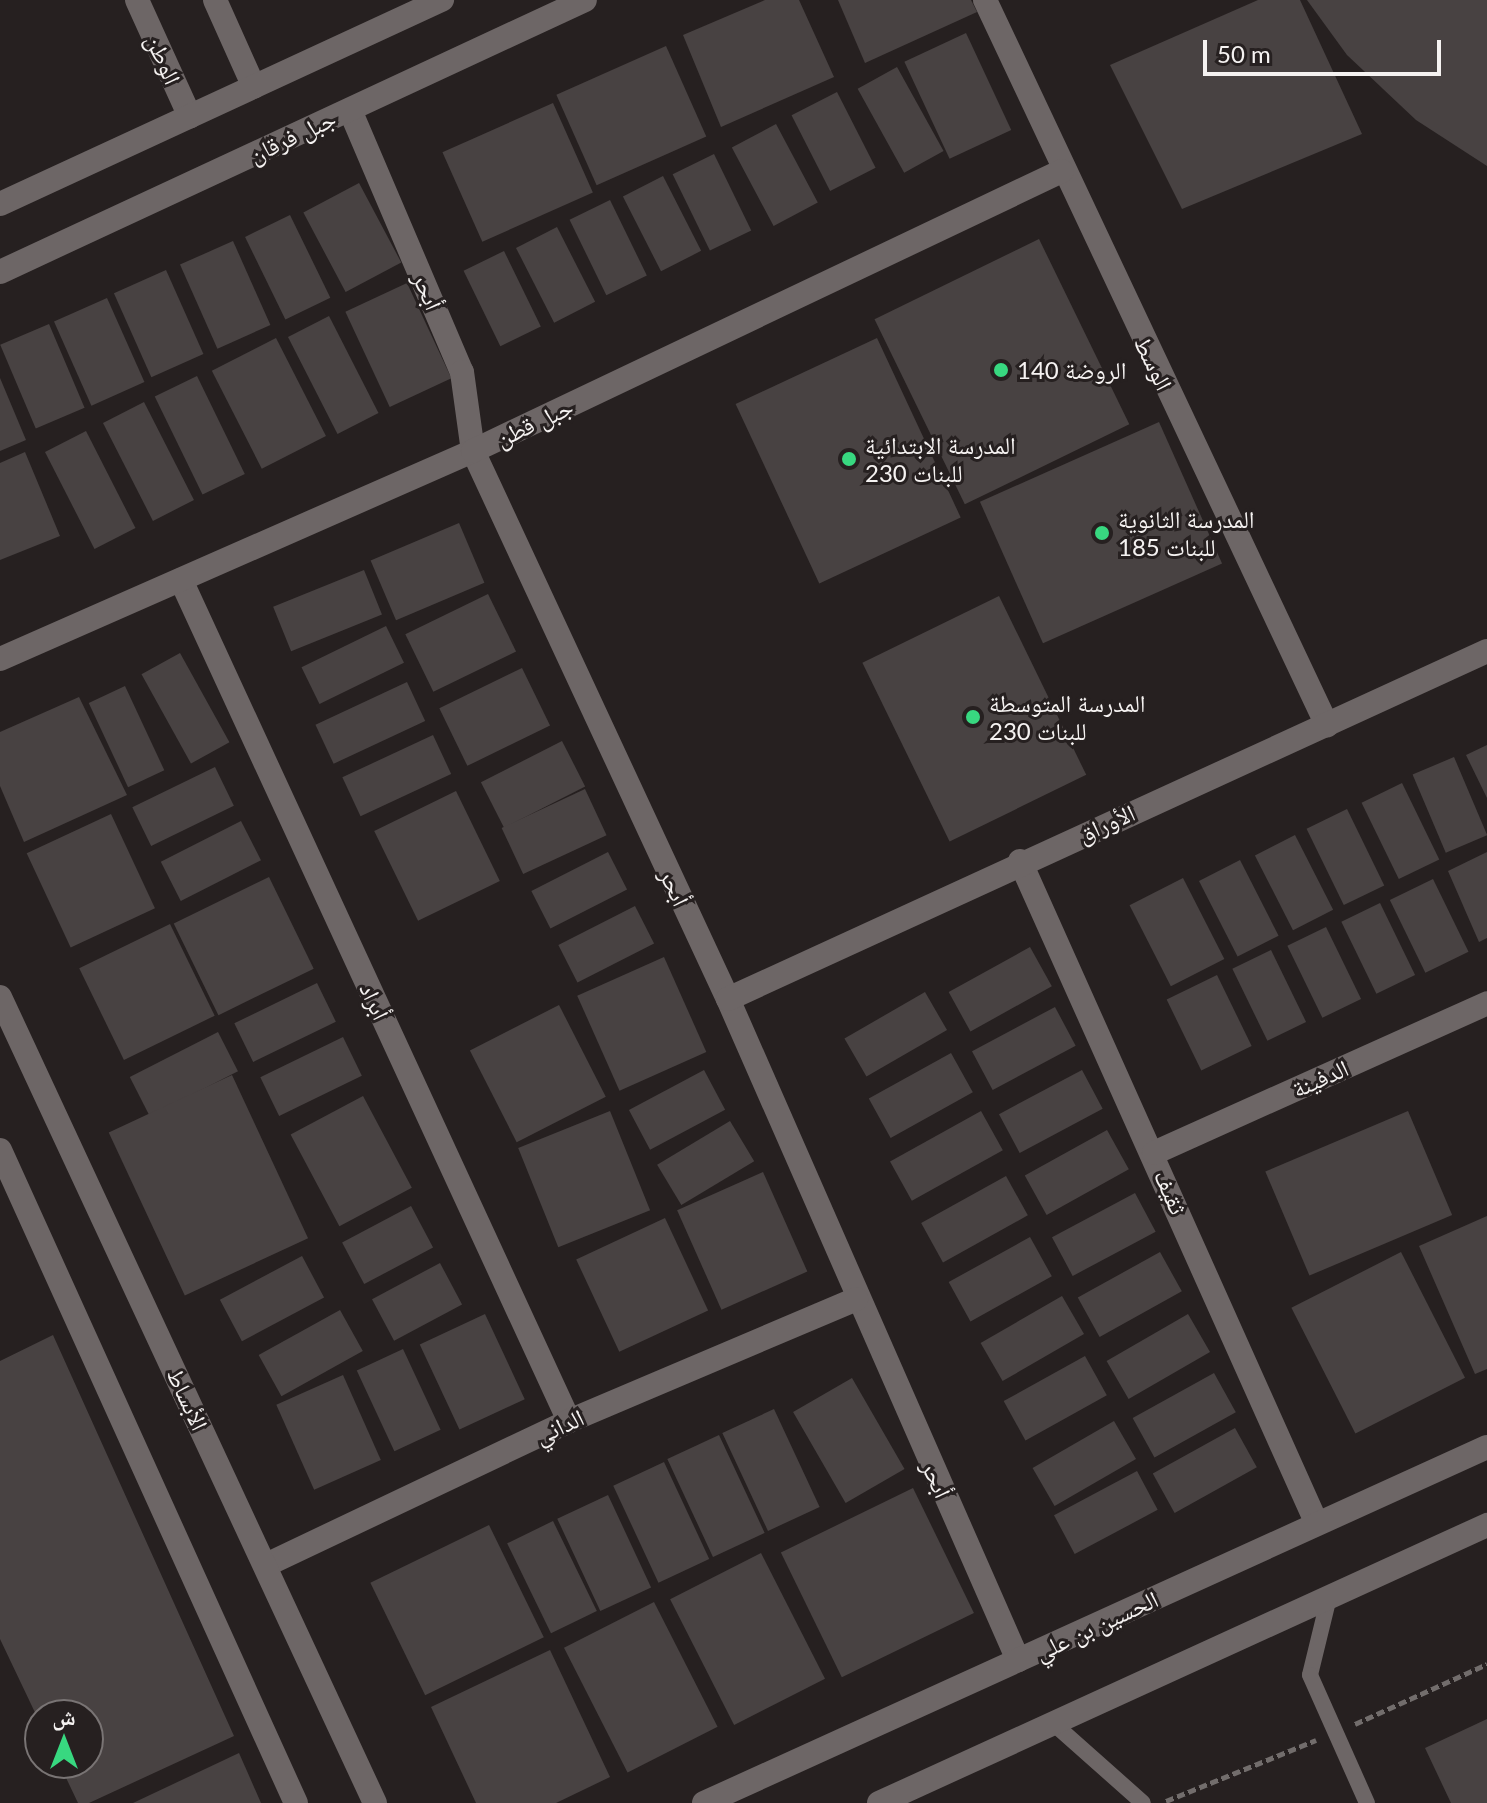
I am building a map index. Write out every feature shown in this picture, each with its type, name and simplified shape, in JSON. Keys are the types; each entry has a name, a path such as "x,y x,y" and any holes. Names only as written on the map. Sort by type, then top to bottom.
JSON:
{"street":[{"name":"الوطن","path":"137,0 190,117"},
{"path":"215,0 254,87"},
{"path":"0,204 442,0"},
{"name":"جبل فرقان","path":"0,272 585,0"},
{"name":"الوسط","path":"985,0 1062,171 1327,725"},
{"name":"أبحر","path":"350,110 462,372 473,451 728,999 856,1299 1018,1660"},
{"name":"جبل قطن","path":"0,659 473,451 1062,171"},
{"name":"أبراد","path":"181,580 569,1421"},
{"name":"الأوراق","path":"728,999 1020,861 1487,651"},
{"name":"ثقيف","path":"1020,861 1154,1153 1317,1524"},
{"name":"الأبساط","path":"0,997 375,1803"},
{"name":"الدفينة","path":"1154,1153 1487,1003"},
{"path":"0,1150 296,1803"},
{"name":"الداني","path":"266,1565 569,1421 856,1299"},
{"name":"الحسين بن علي","path":"704,1803 1487,1447"},
{"path":"879,1803 1487,1525"}],"lane":[{"path":"1329,1597 1310,1675 1367,1803"},
{"path":"1053,1723 1143,1803"}],"building":[{"path":"765,0 799,0 834,77 721,127 683,35"},
{"path":"838,0 971,0 977,12 865,63"},
{"path":"1258,0 1300,0 1362,134 1182,209 1110,65"},
{"path":"1307,0 1487,0 1487,166 1416,120 1347,55"},
{"path":"966,33 1011,130 950,159 904,62"},
{"path":"666,46 706,136 597,185 556,95"},
{"path":"897,67 944,151 904,173 858,89"},
{"path":"837,92 876,168 830,191 792,115"},
{"path":"553,103 593,193 482,242 442,152"},
{"path":"776,124 818,203 774,226 732,147"},
{"path":"714,154 751,230 710,251 673,174"},
{"path":"663,176 701,251 661,271 623,196"},
{"path":"359,183 401,262 346,292 303,213"},
{"path":"610,200 647,275 606,295 570,220"},
{"path":"290,215 330,298 285,320 245,237"},
{"path":"557,227 595,302 554,323 516,248"},
{"name":"الروضة 140","path":"1039,239 1129,424 965,504 875,319"},
{"path":"233,241 270,325 217,349 180,265"},
{"path":"504,251 541,326 500,346 464,271"},
{"path":"166,270 203,354 151,377 114,293"},
{"path":"407,283 451,378 390,407 345,312"},
{"path":"107,298 144,382 91,406 54,322"},
{"path":"329,316 378,413 337,434 288,337"},
{"path":"49,324 85,408 36,428 0,345"},
{"path":"276,338 326,436 262,469 212,371"},
{"name":"المدرسة الابتدائية 230 للبنات","path":"877,338 961,517 819,583 736,404"},
{"path":"197,376 245,474 203,495 155,397"},
{"path":"0,378 26,440 0,451"},
{"path":"144,402 194,500 153,521 103,423"},
{"name":"المدرسة الثانوية 185 للبنات","path":"1159,422 1222,564 1043,643 980,502"},
{"path":"86,431 135,528 94,549 45,452"},
{"path":"25,452 60,536 0,560 0,463"},
{"path":"459,523 484,583 396,620 371,561"},
{"path":"364,570 382,615 291,651 273,607"},
{"path":"488,594 516,652 433,692 405,634"},
{"name":"المدرسة المتوسطة 230 للبنات","path":"999,596 1086,775 950,841 862,663"},
{"path":"386,626 404,663 319,704 302,667"},
{"path":"180,653 229,742 191,764 142,674"},
{"path":"522,668 550,726 467,766 439,708"},
{"path":"407,682 425,721 334,764 315,725"},
{"path":"125,686 164,770 128,787 89,703"},
{"path":"79,697 127,795 24,842 0,786 0,732"},
{"path":"433,735 451,774 361,816 342,777"},
{"path":"562,741 585,786 504,828 481,782"},
{"path":"1487,745 1487,798 1466,755"},
{"path":"1454,757 1487,835 1446,853 1413,775"},
{"path":"215,767 234,806 151,846 132,807"},
{"path":"1402,783 1439,859 1399,879 1362,803"},
{"path":"585,789 607,835 523,874 502,828"},
{"path":"456,791 500,881 418,921 374,831"},
{"path":"1347,809 1384,885 1344,905 1307,829"},
{"path":"111,814 155,908 71,948 27,853"},
{"path":"241,821 261,860 181,901 161,862"},
{"path":"1295,835 1333,910 1293,930 1255,855"},
{"path":"608,852 627,889 550,928 531,891"},
{"path":"1487,852 1487,938 1479,942 1448,871"},
{"path":"1240,860 1279,936 1238,957 1199,881"},
{"path":"269,877 314,969 218,1015 174,923"},
{"path":"1183,878 1224,959 1171,986 1130,905"},
{"path":"1433,879 1469,952 1425,973 1390,900"},
{"path":"1380,903 1415,975 1376,994 1341,922"},
{"path":"635,906 654,943 577,982 558,945"},
{"path":"170,924 215,1016 124,1060 79,968"},
{"path":"1326,927 1361,999 1322,1018 1287,946"},
{"path":"1030,947 1052,986 970,1031 949,992"},
{"path":"1271,950 1306,1022 1267,1041 1232,969"},
{"path":"664,957 706,1052 620,1091 577,996"},
{"path":"1217,975 1252,1046 1201,1071 1167,1000"},
{"path":"317,983 336,1022 253,1062 234,1023"},
{"path":"925,992 947,1030 866,1077 844,1038"},
{"path":"559,1005 606,1097 517,1142 470,1050"},
{"path":"1055,1007 1076,1046 993,1090 972,1051"},
{"path":"218,1032 238,1071 150,1116 130,1077"},
{"path":"343,1037 362,1076 279,1116 260,1077"},
{"path":"951,1053 973,1092 891,1138 869,1099"},
{"path":"704,1070 725,1110 650,1150 629,1110"},
{"path":"1082,1070 1103,1109 1020,1153 999,1114"},
{"path":"232,1075 308,1238 185,1296 109,1132"},
{"path":"363,1096 412,1188 339,1226 291,1134"},
{"path":"610,1111 650,1210 558,1247 518,1148"},
{"path":"981,1111 1003,1150 912,1201 890,1161"},
{"path":"1408,1111 1452,1215 1309,1276 1265,1172"},
{"path":"730,1121 754,1161 681,1205 657,1165"},
{"path":"1107,1130 1129,1169 1047,1215 1025,1176"},
{"path":"763,1172 807,1272 721,1310 677,1210"},
{"path":"1006,1176 1028,1215 943,1262 921,1223"},
{"path":"1135,1193 1156,1232 1073,1276 1052,1237"},
{"path":"411,1206 433,1247 364,1284 342,1243"},
{"path":"1487,1216 1487,1369 1475,1374 1419,1246"},
{"path":"665,1218 708,1310 619,1352 576,1259"},
{"path":"1030,1237 1052,1276 970,1321 949,1282"},
{"path":"1160,1252 1182,1291 1100,1337 1078,1298"},
{"path":"1401,1252 1465,1378 1355,1433 1291,1308"},
{"path":"302,1256 324,1297 242,1341 220,1300"},
{"path":"440,1263 462,1304 394,1341 372,1299"},
{"path":"1062,1296 1084,1334 1003,1381 981,1343"},
{"path":"340,1310 363,1351 281,1396 259,1355"},
{"path":"485,1314 525,1399 459,1430 420,1344"},
{"path":"1188,1314 1210,1352 1129,1399 1107,1361"},
{"path":"53,1335 234,1736 89,1803 78,1803 67,1779 104,1779 104,1699 29,1699 0,1639 0,1361"},
{"path":"403,1349 441,1430 394,1451 357,1371"},
{"path":"1085,1356 1107,1395 1025,1440 1004,1401"},
{"path":"1214,1373 1236,1412 1154,1457 1133,1418"},
{"path":"343,1375 381,1460 314,1490 276,1405"},
{"path":"852,1378 904,1469 846,1503 793,1412"},
{"path":"774,1409 820,1507 768,1531 722,1433"},
{"path":"1114,1421 1136,1459 1055,1506 1033,1468"},
{"path":"1235,1428 1257,1467 1175,1513 1153,1474"},
{"path":"719,1435 765,1533 713,1557 667,1459"},
{"path":"664,1462 709,1559 658,1583 613,1486"},
{"path":"1137,1471 1158,1510 1075,1554 1054,1515"},
{"path":"913,1488 974,1613 842,1677 781,1552"},
{"path":"608,1495 651,1587 600,1611 557,1519"},
{"path":"553,1521 597,1611 551,1633 507,1543"},
{"path":"489,1525 544,1637 425,1695 370,1583"},
{"path":"761,1553 825,1679 734,1725 670,1599"},
{"path":"654,1602 718,1727 628,1773 564,1648"},
{"path":"550,1650 610,1777 556,1803 476,1803 431,1707"},
{"path":"1487,1719 1487,1803 1451,1803 1425,1748"},
{"path":"239,1753 261,1803 133,1803"}],"place":[{"name":"الروضة 140","path":"1001,370"},
{"name":"المدرسة الابتدائية 230 للبنات","path":"849,459"},
{"name":"المدرسة الثانوية 185 للبنات","path":"1102,533"},
{"name":"المدرسة المتوسطة 230 للبنات","path":"973,717"}]}
